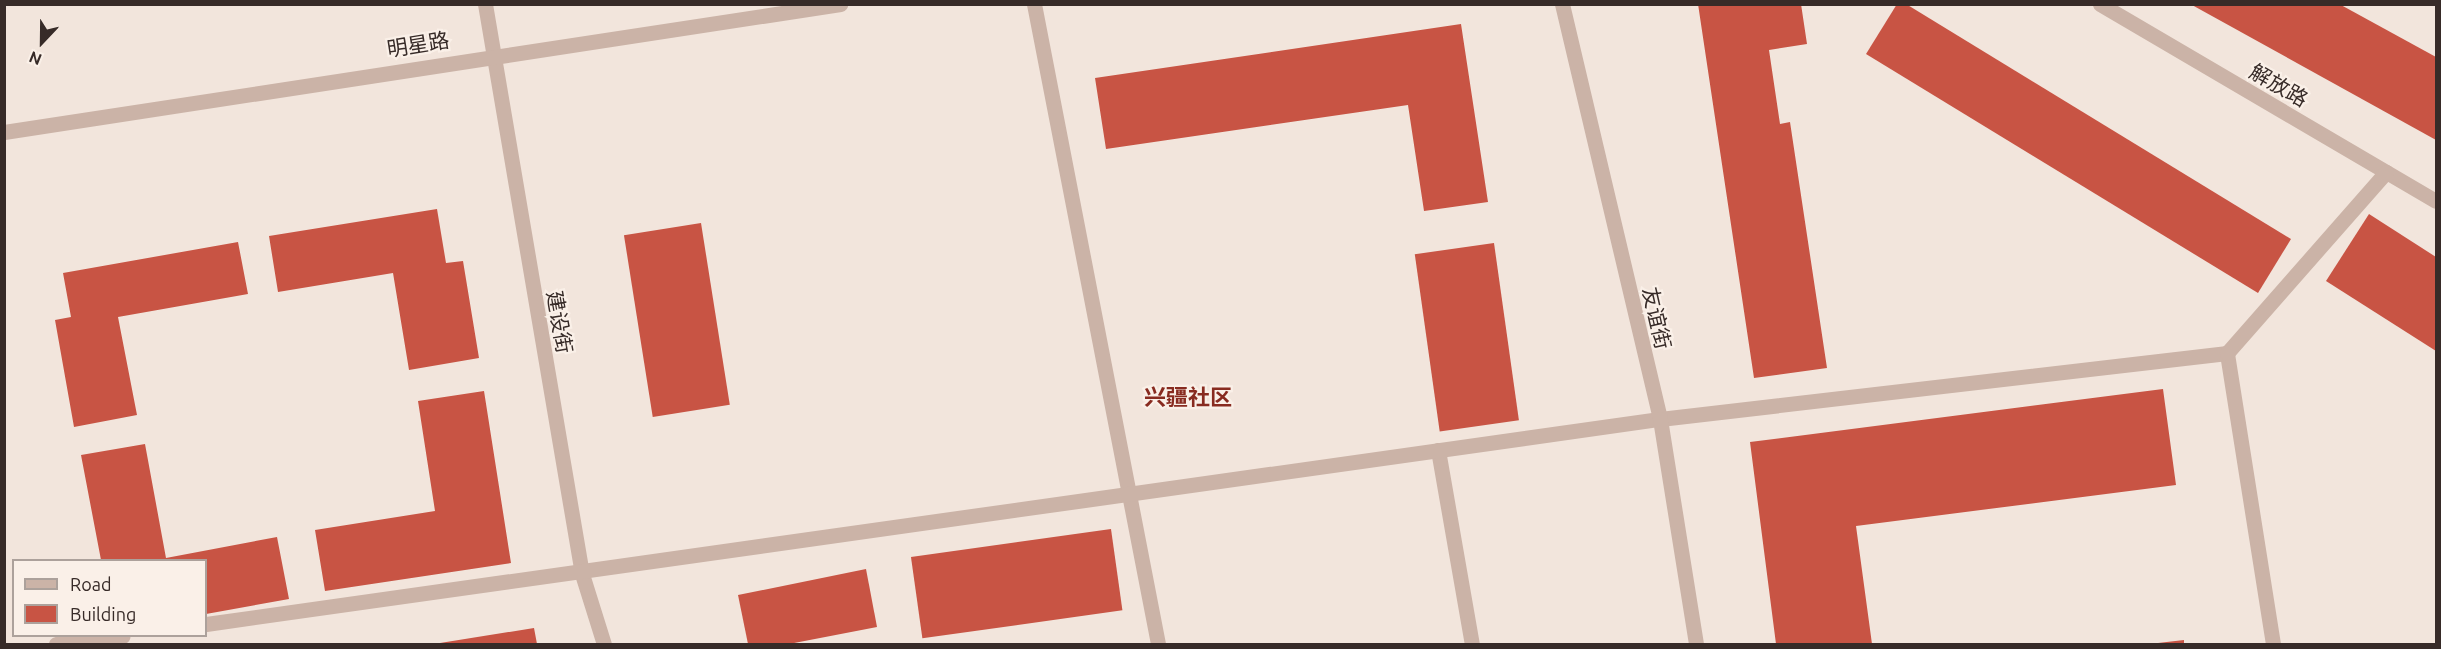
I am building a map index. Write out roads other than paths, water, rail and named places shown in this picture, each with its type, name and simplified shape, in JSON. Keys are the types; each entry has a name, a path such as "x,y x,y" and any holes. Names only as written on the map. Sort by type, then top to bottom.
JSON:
{"street":[{"name":"建设街","path":"485,4 582,574 603,645"},
{"name":"明星路","path":"4,132 492,53 840,4"},
{"path":"1034,4 1132,493 1158,645"},
{"name":"友谊街","path":"1562,4 1660,419 1696,645"},
{"name":"解放路","path":"2100,4 2436,201"},
{"path":"207,624 582,574 1132,493 1660,419 2227,353 2386,172"},
{"path":"2227,353 2273,645"},
{"path":"1438,450 1472,645"},
{"path":"56,645 116,637"}],"district":[{"name":"兴疆社区","path":"1188,397"}]}
